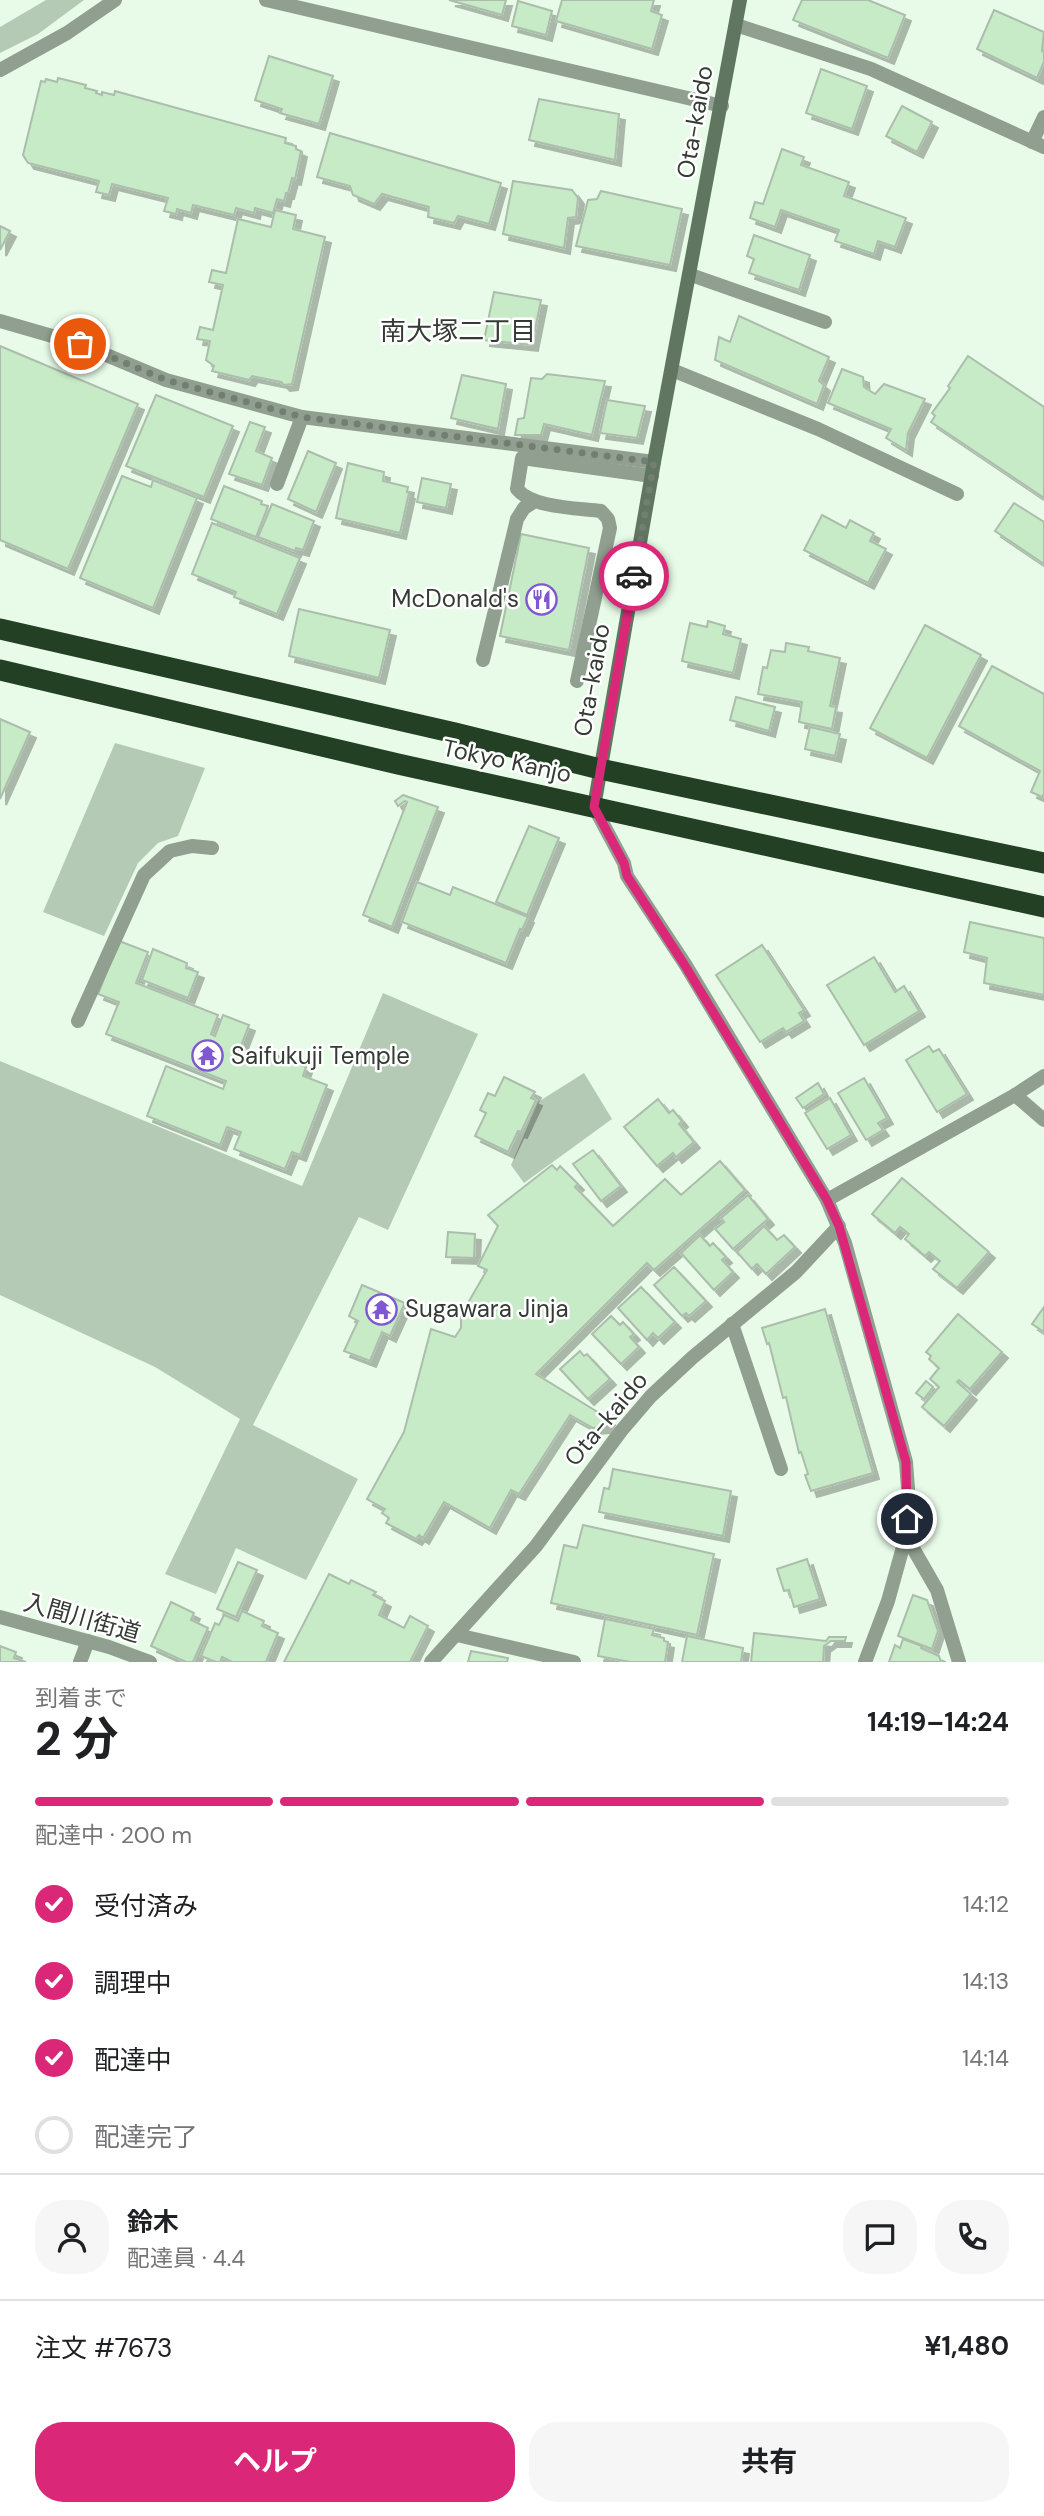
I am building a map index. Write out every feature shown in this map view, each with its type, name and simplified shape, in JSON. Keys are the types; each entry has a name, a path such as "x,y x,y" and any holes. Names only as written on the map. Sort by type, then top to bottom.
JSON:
{"highway":[{"name":"Tokyo Kanjo","path":"0,629 455,733 600,769 1044,863"},
{"name":"Tokyo Kanjo","path":"0,670 398,764 1044,907"}],"street":[{"path":"0,69 68,33 115,0"},
{"path":"266,0 722,106"},
{"name":"Ota-kaido","path":"594,807 653,469 740,0"},
{"path":"736,24 872,69 1038,145 1044,117"},
{"path":"691,275 825,322"},
{"path":"0,321 80,344 166,380 302,417 653,469"},
{"path":"672,369 818,429 957,494"},
{"path":"277,484 302,417"},
{"path":"577,681 610,528 608,519 601,511 523,497 517,489 522,458 653,469"},
{"path":"483,660 517,519 524,508 535,501"},
{"path":"594,807 624,863 627,876 684,964 827,1200 839,1226 906,1462 909,1502 906,1536 888,1601 865,1662"},
{"path":"78,1021 144,875 170,851 192,846 212,848"},
{"path":"827,1200 1044,1076"},
{"path":"1014,1095 1044,1120"},
{"name":"Ota-kaido","path":"431,1662 536,1546 621,1431 651,1396 796,1272 839,1226"},
{"path":"732,1324 781,1469"},
{"path":"906,1536 937,1590 959,1662"},
{"name":"入間川街道","path":"0,1617 88,1641 150,1662"},
{"path":"457,1635 574,1662"},
{"path":"80,1662 88,1641"}],"green space":[{"path":"46,0 84,0 38,34 0,53 0,27"},
{"path":"115,743 205,768 178,836 158,843 138,863 104,936 43,912"},
{"path":"383,993 478,1034 388,1230 359,1217 253,1425 358,1479 306,1580 236,1548 216,1594 165,1574 240,1419 155,1367 0,1295 0,1061 302,1186"},
{"path":"584,1073 612,1119 524,1183 511,1165 538,1102"}],"building":[{"path":"449,0 506,0 502,15"},
{"path":"562,0 654,0 651,11 662,15 652,49 556,21"},
{"path":"802,0 868,0 905,15 888,58 793,20"},
{"path":"518,1 552,11 546,35 512,26"},
{"path":"994,10 1044,32 1044,62 1037,78 977,49"},
{"path":"269,56 333,76 319,124 280,113 282,109 255,100"},
{"path":"821,69 867,86 852,129 806,113"},
{"path":"58,78 86,85 85,88 102,95 102,92 114,95 115,91 286,138 285,143 296,146 296,149 301,151 295,179 292,178 284,201 277,199 273,213 255,208 254,213 236,208 234,215 193,205 191,213 177,209 176,214 164,211 168,198 112,184 109,195 96,192 99,181 28,163 23,155 41,81 45,82 46,79 57,82"},
{"path":"539,99 619,114 615,160 529,140"},
{"path":"902,106 932,122 917,152 886,136"},
{"path":"330,133 501,183 489,224 458,216 454,223 428,217 429,207 382,194 374,204 353,195 350,186 317,177"},
{"path":"782,149 804,157 801,165 849,182 844,196 906,218 895,247 878,241 874,254 835,241 839,230 781,210 775,227 750,218 755,202 763,204"},
{"path":"513,181 572,190 578,198 576,217 568,218 564,248 503,234"},
{"path":"601,191 682,209 670,265 576,246 588,200 597,199"},
{"path":"275,210 296,215 293,229 325,237 292,384 284,385 252,376 249,380 212,371 214,366 206,360 210,341 197,339 200,327 213,330 223,285 209,282 212,270 226,273 238,219 271,227"},
{"path":"0,226 10,231 0,250"},
{"path":"754,235 810,255 799,290 749,273 754,259 747,256"},
{"path":"494,292 541,300 532,345 484,340"},
{"path":"739,316 829,357 819,381 824,385 817,404 715,360 719,337 730,342"},
{"path":"0,346 138,404 68,569 0,540"},
{"path":"968,356 1044,407 1044,498 931,422 935,416 932,413"},
{"path":"842,369 863,377 864,387 875,394 884,384 925,399 908,433 906,450 886,438 891,429 828,403"},
{"path":"547,374 605,381 592,435 544,424 541,435 515,435 518,419 524,418 531,378 542,379"},
{"path":"462,375 506,384 498,429 451,418"},
{"path":"156,395 233,426 204,497 126,466"},
{"path":"607,400 645,406 637,438 600,433"},
{"path":"250,422 265,427 256,451 272,458 262,485 229,474"},
{"path":"308,451 336,463 316,512 288,499"},
{"path":"348,463 384,472 383,481 408,487 400,533 336,518"},
{"path":"122,476 151,487 153,480 197,498 153,608 80,578"},
{"path":"422,478 451,484 446,508 417,502"},
{"path":"224,486 268,506 256,537 211,519"},
{"path":"1014,503 1044,522 1044,564 995,531"},
{"path":"272,504 314,521 303,550 296,548 295,551 258,537"},
{"path":"822,515 846,528 850,520 874,533 870,541 886,549 868,583 804,550"},
{"path":"212,523 300,558 277,614 234,597 236,592 192,574"},
{"path":"521,534 589,548 569,650 500,636"},
{"path":"299,609 390,630 379,678 289,656"},
{"path":"708,621 725,626 723,634 741,639 733,673 682,661 690,623 707,627"},
{"path":"925,625 981,655 927,758 870,728"},
{"path":"786,643 809,647 808,651 840,658 830,706 836,707 832,729 799,722 802,702 758,694 763,667 767,668 771,650 785,652"},
{"path":"992,666 1044,694 1042,797 1031,792 1040,771 959,726"},
{"path":"736,697 775,707 769,731 730,720"},
{"path":"0,719 30,732 0,799"},
{"path":"810,727 840,734 835,756 805,749"},
{"path":"403,795 438,807 392,927 363,915 407,802 398,806 395,801"},
{"path":"529,826 559,838 527,915 496,902"},
{"path":"417,882 450,895 453,887 528,917 506,963 402,922"},
{"path":"970,922 1044,938 1044,995 984,983 987,958 964,952"},
{"name":"Saifukuji Temple","path":"119,941 148,952 136,983 218,1015 211,1034 215,1036 223,1015 249,1025 239,1051 269,1063 273,1054 306,1067 303,1076 327,1085 300,1155 292,1152 285,1169 234,1149 241,1132 227,1127 220,1145 147,1116 166,1066 223,1089 226,1081 106,1034 119,1002 98,994"},
{"path":"762,945 804,1010 799,1013 804,1021 786,1032 783,1028 760,1042 716,975"},
{"path":"153,949 187,963 186,968 198,972 188,998 142,980"},
{"path":"874,957 895,992 904,986 919,1011 864,1045 827,985"},
{"path":"929,1046 933,1052 939,1049 967,1094 937,1112 906,1060"},
{"path":"504,1077 535,1092 531,1098 536,1100 508,1152 475,1136 486,1113 480,1110 488,1093 495,1096"},
{"path":"864,1078 887,1118 878,1123 883,1130 866,1140 838,1093"},
{"path":"818,1083 824,1094 803,1108 796,1098"},
{"path":"830,1098 851,1135 827,1149 805,1113"},
{"path":"658,1099 669,1113 673,1110 682,1121 679,1124 694,1142 676,1157 673,1153 657,1166 624,1127"},
{"path":"593,1150 621,1186 601,1201 573,1164"},
{"path":"720,1161 745,1190 654,1270 647,1263 536,1374 609,1419 604,1427 593,1428 570,1415 519,1494 511,1490 490,1528 444,1502 423,1538 419,1535 416,1539 386,1523 389,1518 382,1513 385,1509 367,1499 404,1432 431,1329 455,1337 461,1328 461,1315 487,1270 478,1266 498,1226 488,1215 552,1165 557,1170 560,1166 578,1184 575,1187 613,1226 665,1179 681,1195"},
{"path":"902,1178 989,1252 957,1288 933,1269 940,1261 929,1252 925,1256 905,1239 909,1234 900,1227 895,1233 872,1214"},
{"path":"748,1195 768,1219 733,1249 715,1229 724,1222 721,1218"},
{"path":"764,1226 777,1240 784,1235 795,1247 766,1274 757,1264 752,1269 737,1252"},
{"path":"448,1232 475,1234 474,1258 446,1257"},
{"path":"700,1235 710,1246 713,1243 726,1257 722,1260 733,1272 714,1290 681,1253"},
{"path":"674,1267 706,1301 689,1316 686,1313 682,1316 654,1285"},
{"path":"362,1285 405,1303 390,1336 382,1332 370,1361 344,1351 358,1321 349,1316"},
{"path":"641,1287 675,1322 658,1338 653,1333 647,1340 618,1308"},
{"path":"1044,1307 1044,1332 1032,1324"},
{"path":"825,1309 873,1473 811,1491 786,1397 783,1398 769,1343 767,1344 762,1328"},
{"path":"958,1314 1002,1352 970,1389 959,1380 957,1382 971,1394 944,1426 922,1407 939,1387 930,1379 939,1368 926,1352"},
{"path":"611,1316 620,1325 623,1322 634,1334 630,1337 639,1347 621,1364 592,1334"},
{"path":"580,1351 584,1356 587,1354 610,1379 588,1399 560,1369"},
{"path":"926,1381 933,1387 924,1399 916,1393"},
{"path":"613,1469 731,1491 723,1536 599,1512 604,1488 609,1489"},
{"path":"583,1525 714,1554 697,1635 551,1603 564,1545 577,1548"},
{"path":"807,1559 820,1599 794,1607 789,1590 784,1591 777,1569"},
{"path":"238,1562 257,1570 236,1617 217,1609"},
{"path":"329,1574 349,1584 351,1580 376,1592 373,1595 385,1601 379,1615 404,1628 410,1616 428,1626 410,1662 284,1662"},
{"path":"913,1595 927,1600 938,1631 932,1649 898,1636"},
{"path":"171,1602 194,1613 191,1620 208,1628 193,1662 186,1662 151,1646"},
{"path":"242,1611 264,1621 262,1626 278,1633 266,1662 232,1662 222,1657 220,1662 216,1662 201,1656 215,1623 219,1625 224,1615 238,1621"},
{"path":"605,1619 654,1629 652,1635 668,1642 665,1662 630,1662 598,1656"},
{"path":"754,1633 826,1641 829,1637 846,1637 845,1641 831,1641 824,1646 823,1662 751,1662"},
{"path":"687,1636 743,1648 741,1662 682,1662"},
{"path":"903,1639 939,1656 941,1662 889,1662 895,1645 900,1648"},
{"path":"0,1646 16,1652 14,1658 26,1662 0,1662"},
{"path":"471,1651 508,1658 507,1662 468,1662"}],"way so far":[{"path":"80,344 166,380 302,417 654,462 634,576"}],"place":[{"name":"McDonald's","path":"542,599"},
{"name":"Saifukuji Temple","path":"208,1056"},
{"name":"Sugawara Jinja","path":"382,1309"}],"district":[{"name":"南大塚二丁目","path":"458,331"}],"route":[{"path":"634,576 594,807 624,863 627,876 684,964 827,1200 839,1226 906,1462 909,1502 907,1519"}]}
